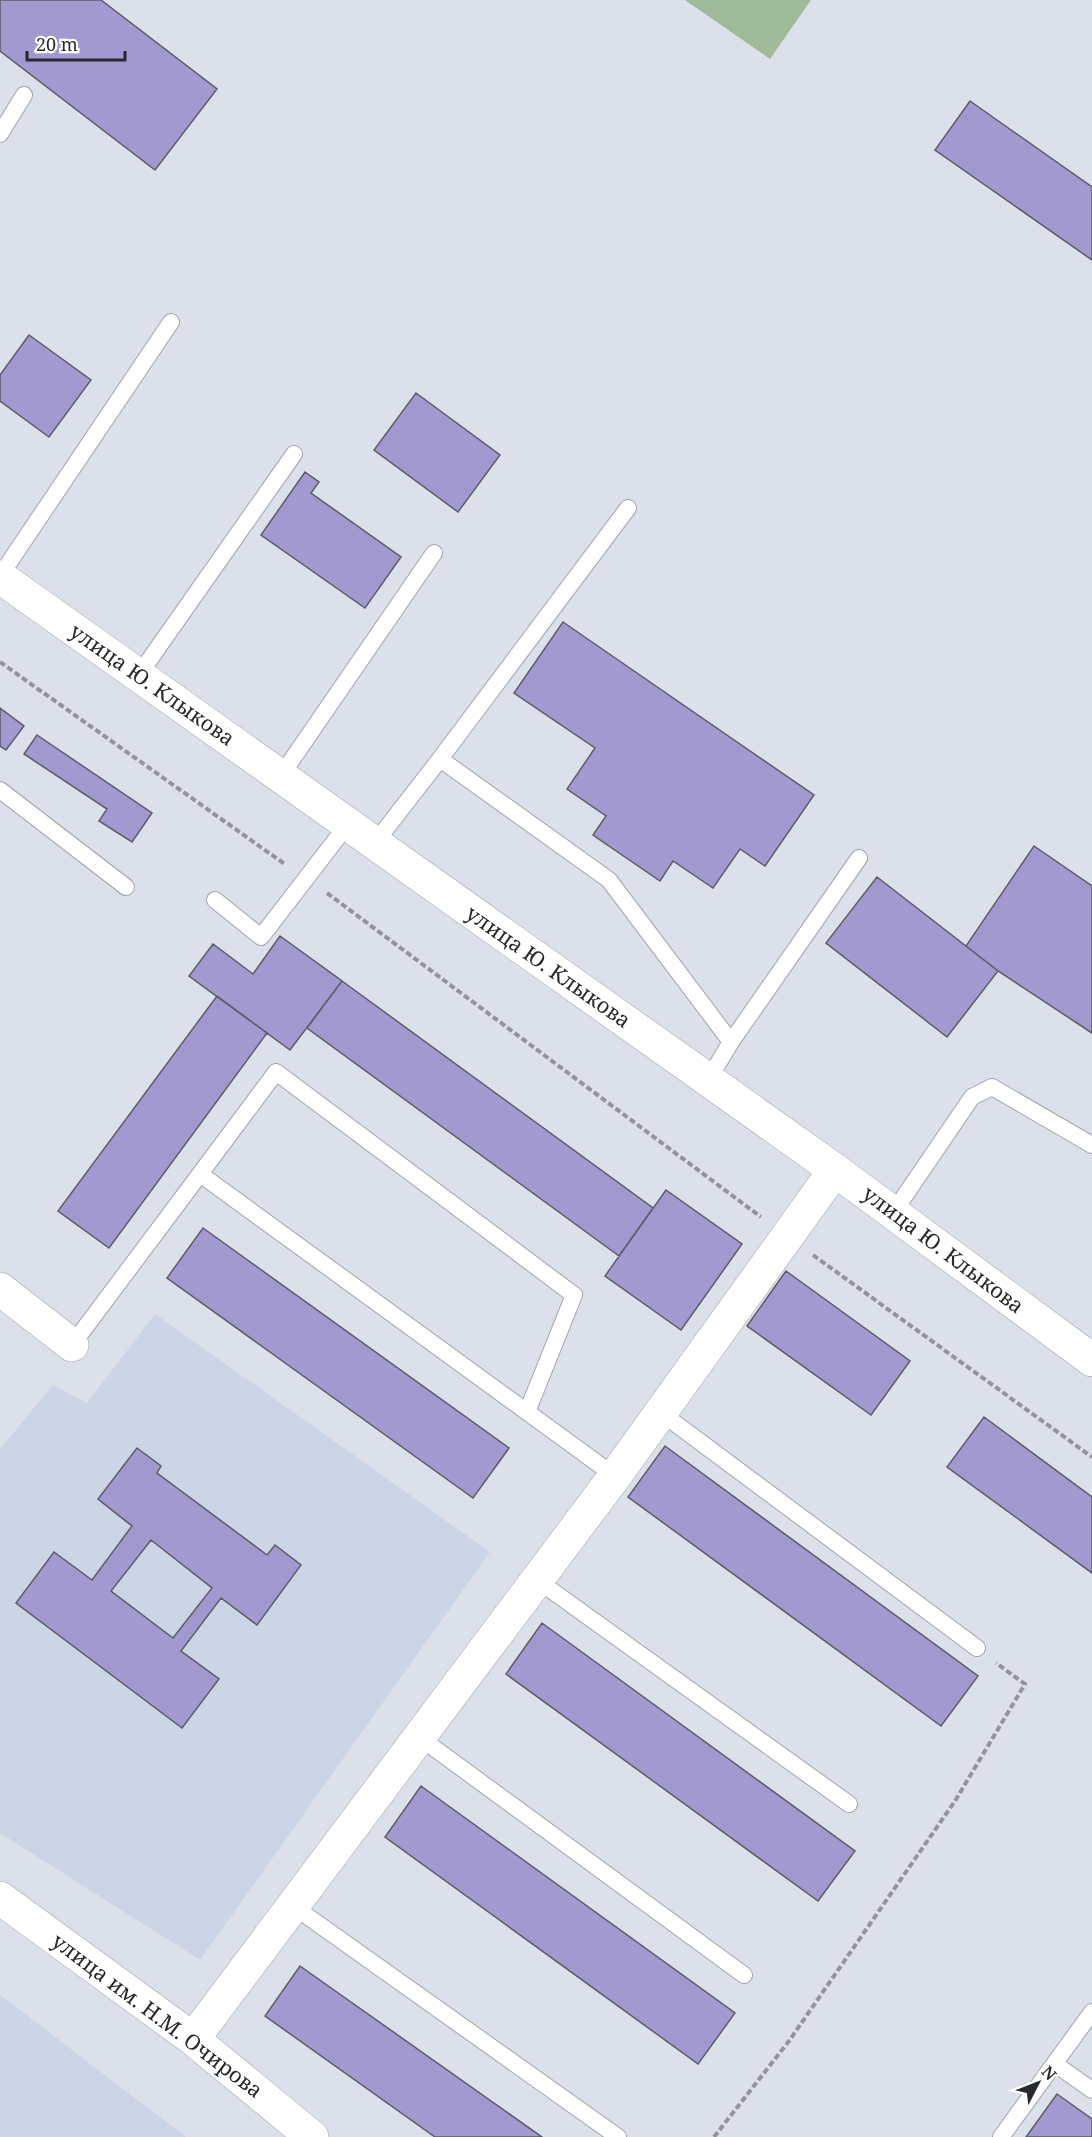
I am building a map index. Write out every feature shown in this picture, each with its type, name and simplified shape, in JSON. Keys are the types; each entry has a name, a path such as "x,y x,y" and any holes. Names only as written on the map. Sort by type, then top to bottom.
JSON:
{"street":[{"name":"улица Ю. Клыкова","path":"0,576 834,1170 1092,1360"},
{"path":"193,2039 615,1476 834,1170"},
{"path":"0,1289 72,1345"},
{"name":"улица им. Н.М. Очирова","path":"0,1898 193,2039 312,2137"}],"lane":[{"path":"0,135 24,95"},
{"path":"0,576 171,322"},
{"path":"138,676 294,454"},
{"path":"374,844 627,508"},
{"path":"280,777 434,553"},
{"path":"440,759 609,880 731,1042"},
{"path":"0,790 126,887"},
{"path":"214,900 261,937 348,825"},
{"path":"708,1080 731,1042 859,858"},
{"path":"72,1345 276,1072 574,1295 527,1412"},
{"path":"893,1213 972,1097 992,1087 1092,1145"},
{"path":"200,1174 615,1476"},
{"path":"660,1412 976,1648"},
{"path":"537,1580 849,1804"},
{"path":"419,1737 744,1975"},
{"path":"293,1906 618,2137"},
{"path":"1001,2137 1092,2012"},
{"path":"1055,2064 1092,2090"}],"path":[{"path":"0,662 306,878 787,1236 1092,1457"},
{"path":"714,2137 789,2041 955,1801 1025,1684 976,1648"}],"shaded area":[{"path":"155,1314 490,1552 200,1960 0,1833 0,1449 53,1385 87,1403"},
{"path":"0,1995 186,2137 0,2137"}],"green space":[{"path":"685,0 811,0 770,59"}],"building":[{"path":"0,0 101,0 217,89 155,170 0,51"},
{"path":"970,101 1092,187 1092,260 935,150"},
{"path":"29,335 91,380 49,437 0,401 0,375"},
{"path":"416,393 500,455 458,512 374,450"},
{"path":"305,472 319,482 311,493 401,557 365,608 261,535"},
{"path":"563,622 814,795 765,866 740,849 713,888 673,861 660,881 593,835 606,816 567,789 595,748 514,693"},
{"path":"0,708 24,726 6,750 0,746"},
{"path":"37,735 152,813 132,842 99,821 107,809 24,754"},
{"path":"1034,846 1092,886 1092,1033 998,971 966,946"},
{"path":"877,877 998,971 947,1037 826,943"},
{"path":"280,936 342,981 290,1050 189,976 213,944 253,974"},
{"path":"342,981 653,1208 619,1256 307,1028"},
{"path":"217,996 267,1033 109,1248 58,1211"},
{"path":"666,1190 742,1244 681,1330 605,1276"},
{"path":"203,1228 509,1448 473,1498 167,1278"},
{"path":"786,1271 910,1361 871,1415 747,1326"},
{"path":"984,1417 1092,1497 1092,1573 947,1467"},
{"path":"665,1446 978,1676 941,1726 628,1497"},
{"path":"137,1448 161,1466 157,1473 267,1555 275,1545 301,1565 257,1625 221,1598 181,1651 219,1679 182,1728 16,1603 54,1552 92,1580 132,1526 98,1499","holes":["151,1540 212,1588 173,1638 111,1591"]},
{"path":"542,1623 855,1851 818,1901 506,1674"},
{"path":"421,1786 735,2013 698,2064 385,1837"},
{"path":"300,1966 542,2137 435,2137 265,2016"},
{"path":"1057,2094 1092,2119 1092,2137 1026,2137"}]}
